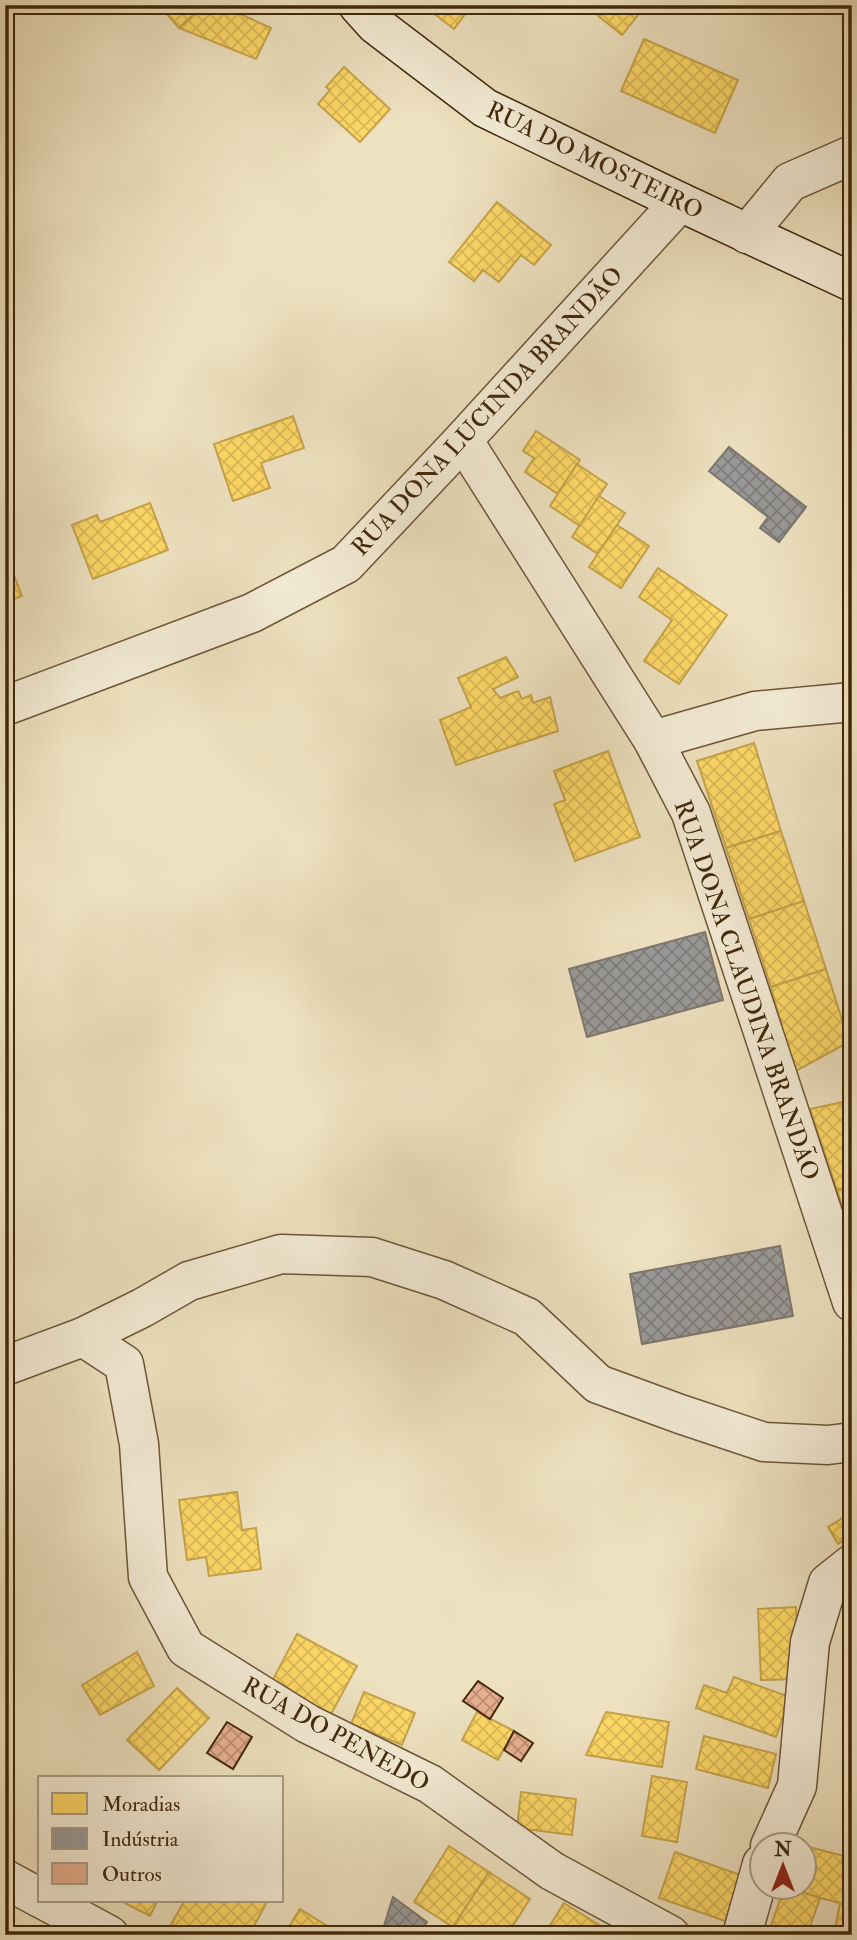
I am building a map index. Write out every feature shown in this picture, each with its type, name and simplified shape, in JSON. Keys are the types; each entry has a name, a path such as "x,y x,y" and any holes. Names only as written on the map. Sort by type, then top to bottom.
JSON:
{"street":[{"name":"RUA DO MOSTEIRO","path":"358,5 376,25 485,108 852,282"},
{"path":"747,234 790,182 852,155"},
{"name":"RUA DONA LUCINDA BRANDÃO","path":"5,706 252,613 346,564 680,202"},
{"name":"RUA DONA CLAUDINA BRANDÃO","path":"463,440 653,740 691,813 852,1302"},
{"path":"653,740 755,711 852,702"},
{"path":"5,1366 83,1337 189,1281 281,1254 372,1256 444,1280 527,1317 598,1384 680,1415 764,1442 828,1445 852,1442"},
{"name":"RUA DO PENEDO","path":"83,1337 124,1364 139,1444 148,1577 186,1648 308,1724 430,1784 552,1871 670,1935"},
{"path":"776,1832 797,1786 810,1642 828,1583 852,1564"},
{"path":"5,1879 38,1897"},
{"path":"48,1902 109,1935"},
{"path":"742,1935 751,1902"}],"building: Moradias":[{"path":"159,5 204,5 179,28"},
{"path":"204,5 229,5 236,12 271,28 256,59 179,28"},
{"path":"423,5 472,5 454,29"},
{"path":"585,5 646,5 622,35"},
{"path":"644,39 738,80 715,133 621,91"},
{"path":"344,67 390,109 360,142 318,104 330,90 326,87"},
{"path":"497,202 551,245 534,265 521,255 499,282 483,270 474,281 449,262"},
{"path":"293,416 304,448 261,463 270,488 233,501 214,444"},
{"path":"536,431 580,460 558,494 525,472 534,458 523,451"},
{"path":"577,464 607,484 580,526 550,506"},
{"path":"599,496 625,513 598,554 572,537"},
{"path":"150,503 168,550 93,579 72,525 97,515 100,522"},
{"path":"617,525 649,546 621,588 589,567"},
{"path":"5,552 22,596 5,602"},
{"path":"658,568 727,615 679,684 644,661 672,620 639,597"},
{"path":"506,657 518,677 493,689 500,698 518,691 522,699 531,695 533,703 550,697 558,731 456,765 440,720 471,707 458,678"},
{"path":"754,743 781,831 726,848 697,761"},
{"path":"608,751 640,837 575,861 554,804 565,800 554,771"},
{"path":"781,831 804,901 749,919 726,848"},
{"path":"804,901 826,969 771,987 749,919"},
{"path":"826,969 849,1042 794,1072 771,987"},
{"path":"852,1100 852,1186 837,1190 810,1109"},
{"path":"852,1186 852,1237 837,1190"},
{"path":"237,1492 242,1530 256,1528 261,1569 209,1576 206,1557 187,1560 179,1500"},
{"path":"852,1512 852,1535 838,1544 828,1527"},
{"path":"796,1607 799,1679 761,1680 758,1609"},
{"path":"297,1634 357,1666 330,1716 270,1685"},
{"path":"137,1652 154,1686 100,1715 82,1685"},
{"path":"734,1677 790,1697 776,1737 696,1708 704,1685 727,1693"},
{"path":"177,1688 209,1718 159,1770 127,1740"},
{"path":"364,1692 415,1713 402,1745 351,1724"},
{"path":"477,1712 514,1731 498,1760 462,1740"},
{"path":"606,1712 669,1722 662,1767 586,1755"},
{"path":"704,1736 776,1754 768,1788 696,1769"},
{"path":"652,1776 687,1782 677,1842 642,1836"},
{"path":"521,1792 576,1799 572,1835 517,1828"},
{"path":"449,1846 489,1872 453,1927 414,1902"},
{"path":"818,1849 852,1858 852,1935 834,1935 840,1903 820,1898"},
{"path":"675,1852 741,1875 725,1921 659,1898"},
{"path":"489,1872 530,1899 507,1935 466,1935 453,1927"},
{"path":"820,1898 807,1935 787,1935 770,1929 779,1902 818,1902"},
{"path":"123,1902 157,1902 150,1916"},
{"path":"184,1902 267,1902 249,1935 181,1935 169,1928"},
{"path":"564,1903 615,1935 544,1935"},
{"path":"300,1909 342,1935 284,1935"},
{"path":"5,1926 20,1935 5,1935"}],"building: Indústria":[{"path":"729,447 806,507 779,542 760,528 768,517 709,471"},
{"path":"705,932 723,1000 587,1037 569,969"},
{"path":"780,1246 793,1316 642,1344 630,1274"},
{"path":"393,1897 427,1922 418,1935 394,1935 384,1926"}],"building: Outros":[{"path":"478,1681 503,1698 490,1719 463,1701"},
{"path":"227,1722 252,1737 233,1769 207,1753"},
{"path":"514,1731 533,1743 521,1761 504,1750"}]}
